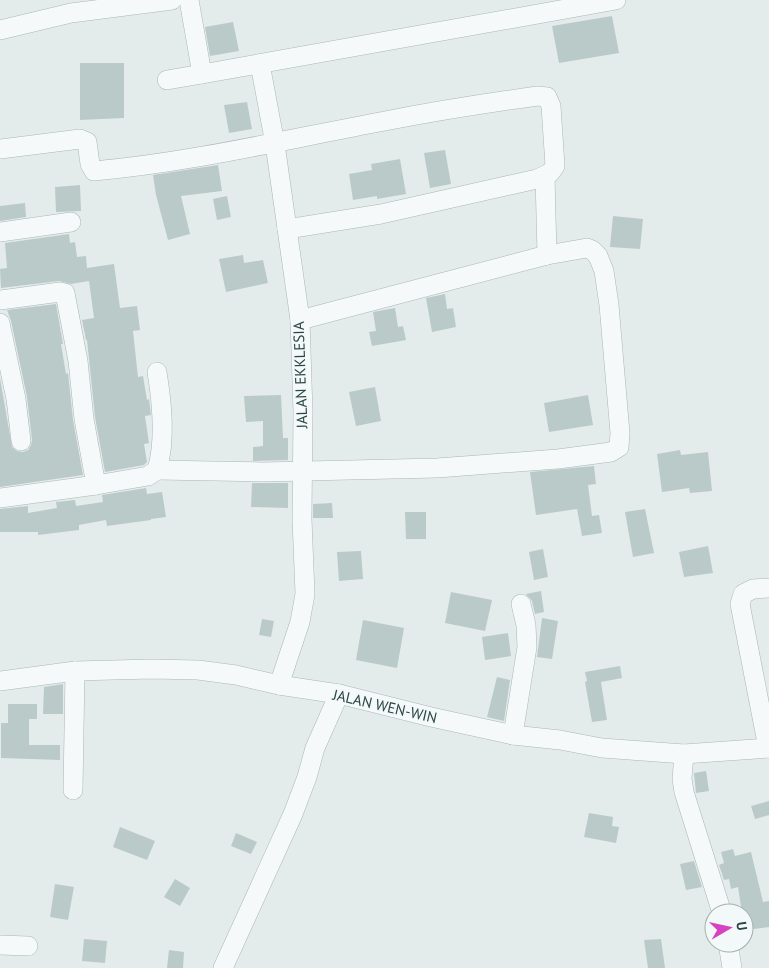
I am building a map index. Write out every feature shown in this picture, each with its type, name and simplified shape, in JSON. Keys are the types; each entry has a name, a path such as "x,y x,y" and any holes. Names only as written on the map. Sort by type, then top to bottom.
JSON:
{"street":[{"path":"0,30 70,13 172,0"},
{"path":"189,0 202,74"},
{"path":"167,80 616,0"},
{"name":"JALAN EKKLESIA","path":"260,64 275,144 300,320 303,412 302,471 305,594 300,622 279,685"},
{"path":"0,149 80,139 87,142 90,164 94,171 143,166 275,144 386,121 538,96 547,97 551,106 555,166 545,176 398,210 287,229"},
{"path":"545,176 547,255"},
{"path":"0,232 71,222"},
{"path":"0,498 148,476 157,470 263,472 436,468 525,462 610,452 620,447 609,305 604,271 598,256 587,248 547,255 300,320"},
{"path":"0,300 60,292 65,293 78,361 84,419 96,485"},
{"path":"0,323 16,399 21,441"},
{"path":"157,372 161,412 161,440 160,461 157,470"},
{"path":"768,748 740,604 743,594 753,589 769,588"},
{"path":"513,735 527,647 526,625 521,604"},
{"name":"JALAN WEN-WIN","path":"0,681 75,672 152,669 198,670 339,694 431,718 513,735 560,740 602,748 684,754 768,748"},
{"path":"73,790 75,672"},
{"path":"223,968 293,814 307,776 314,748 339,694"},
{"path":"684,754 682,779 684,792 719,903"},
{"path":"0,945 28,946"},
{"path":"730,953 732,968"}],"building":[{"path":"612,16 619,53 559,63 552,26"},
{"path":"233,22 239,51 210,56 205,27"},
{"path":"80,63 124,63 124,118 80,120"},
{"path":"247,102 252,129 229,133 224,105"},
{"path":"445,150 451,184 430,188 424,153"},
{"path":"400,159 406,194 377,199 377,196 353,200 349,174 372,170 371,164"},
{"path":"218,165 222,191 181,196 190,234 168,240 156,195 153,175"},
{"path":"80,185 81,211 56,212 55,187"},
{"path":"227,196 231,217 217,220 213,199"},
{"path":"25,203 26,217 0,221 0,206"},
{"path":"613,216 643,219 640,249 610,247"},
{"path":"69,234 70,243 75,242 77,257 86,256 87,268 114,264 120,308 137,306 140,330 133,331 138,377 143,376 151,415 145,416 149,443 144,444 147,462 144,465 105,472 95,417 87,340 82,320 94,318 89,281 71,284 59,281 1,288 0,269 7,268 5,243"},
{"path":"243,255 244,263 263,260 268,283 226,292 219,259"},
{"path":"445,294 447,309 453,308 456,327 432,332 426,298"},
{"path":"56,304 83,475 0,487 0,378 12,447 17,451 23,452 28,450 32,440 27,397 7,310"},
{"path":"395,308 398,327 403,326 406,340 372,346 369,332 376,331 373,312"},
{"path":"375,387 381,421 356,426 349,392"},
{"path":"281,395 283,438 288,438 288,460 253,461 253,447 263,446 263,421 246,422 244,396"},
{"path":"588,395 593,425 549,432 544,403"},
{"path":"680,450 681,455 708,452 712,491 690,493 689,488 662,492 657,454"},
{"path":"594,466 596,484 588,485 592,516 599,515 602,533 582,536 577,509 536,515 530,472"},
{"path":"252,483 288,483 288,508 251,507"},
{"path":"146,488 147,494 162,492 166,517 107,526 106,520 79,525 79,530 38,535 38,532 0,532 0,509 28,506 28,513 57,508 56,502 75,500 76,506 103,502 102,495"},
{"path":"332,503 333,518 313,518 313,504"},
{"path":"645,509 654,553 633,557 625,512"},
{"path":"405,512 426,512 426,539 406,539"},
{"path":"708,546 713,573 684,577 679,552"},
{"path":"543,549 548,577 534,580 529,552"},
{"path":"361,551 363,579 339,581 337,552"},
{"path":"541,591 544,612 535,614 532,601 526,594"},
{"path":"451,592 492,600 485,631 445,623"},
{"path":"542,618 558,621 552,659 537,657"},
{"path":"262,619 274,621 271,637 259,635"},
{"path":"363,620 404,628 397,668 356,660"},
{"path":"508,633 511,656 485,660 482,637"},
{"path":"620,666 622,678 601,682 607,720 592,722 585,672"},
{"path":"497,677 510,680 504,721 487,717"},
{"path":"63,684 63,714 43,714 44,687"},
{"path":"8,704 37,704 37,719 29,719 29,745 60,745 60,760 1,758 1,723 8,723"},
{"path":"706,771 709,791 696,793 694,773"},
{"path":"769,801 769,815 755,819 751,806"},
{"path":"589,813 613,817 612,826 619,827 616,843 584,837"},
{"path":"120,827 155,841 147,860 113,847"},
{"path":"236,833 257,842 251,854 231,846"},
{"path":"733,849 735,856 751,852 763,902 769,901 769,927 754,929 754,903 740,903 738,887 731,889 729,879 724,880 719,865 724,863 721,852"},
{"path":"694,861 702,887 686,890 680,864"},
{"path":"175,879 190,888 180,906 164,897"},
{"path":"55,884 74,887 68,920 50,917"},
{"path":"84,939 107,941 105,963 82,961"},
{"path":"661,939 665,968 648,968 644,940"},
{"path":"169,950 184,952 183,968 167,968"}]}
